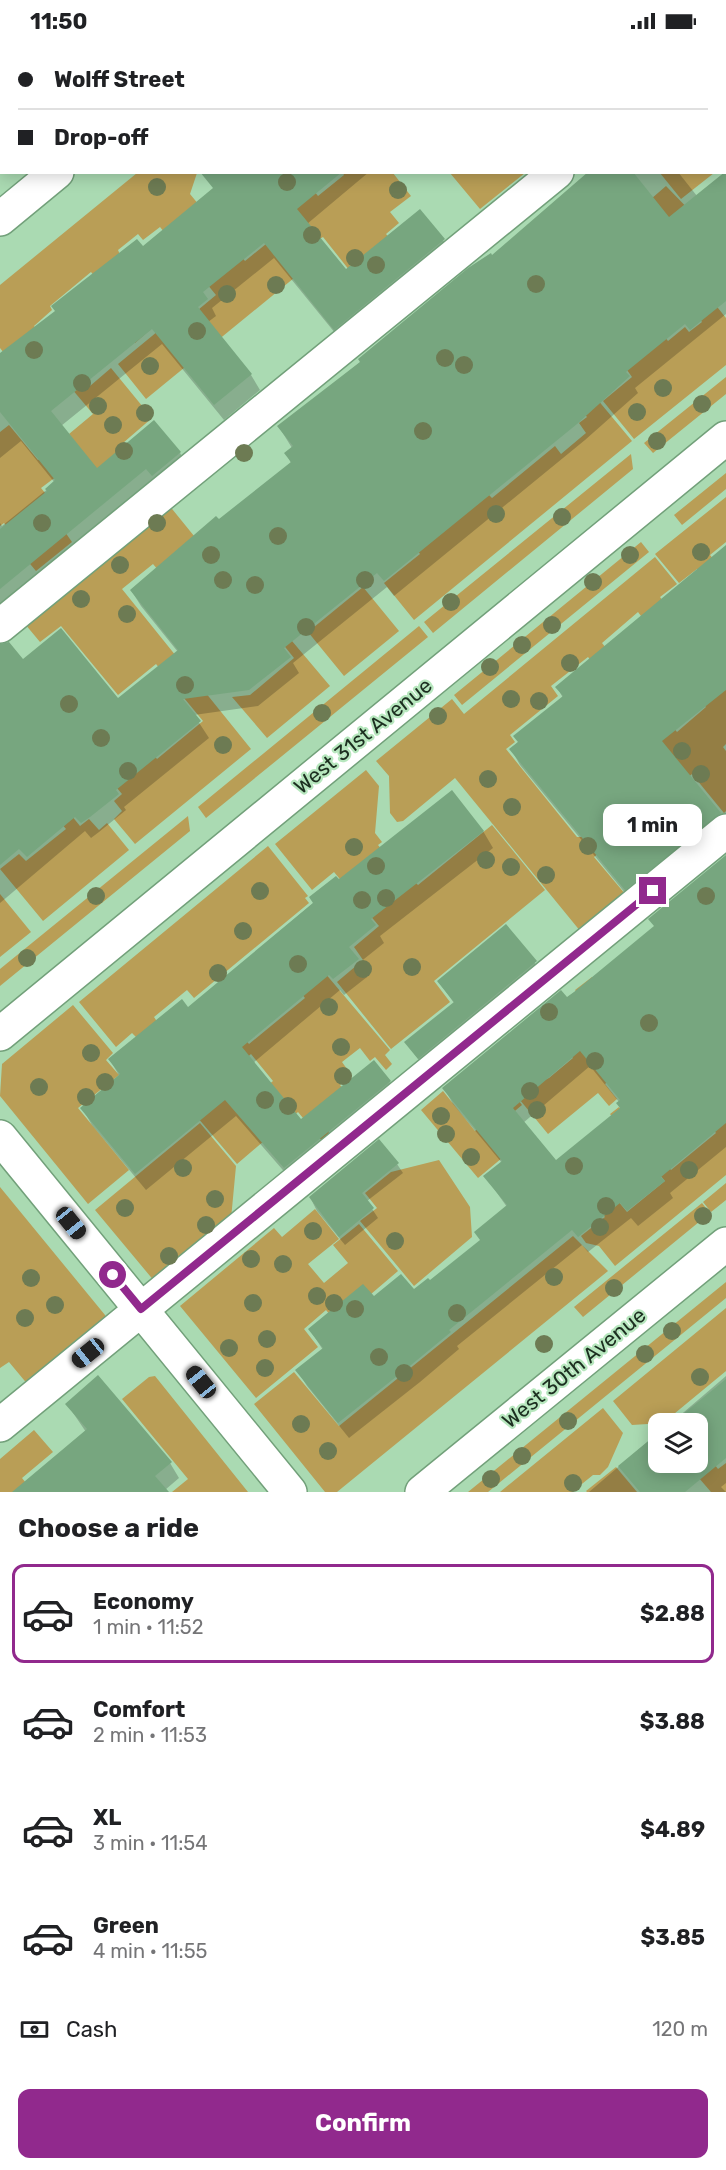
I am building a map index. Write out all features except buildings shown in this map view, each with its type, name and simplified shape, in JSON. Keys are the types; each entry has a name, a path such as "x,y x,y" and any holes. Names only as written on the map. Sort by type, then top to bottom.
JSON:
{"street":[{"path":"0,219 55,174"},
{"path":"0,626 555,174"},
{"name":"West 31st Avenue","path":"0,1034 726,438"},
{"path":"0,1425 726,831"},
{"path":"0,1137 290,1492"},
{"name":"West 30th Avenue","path":"422,1492 726,1244"}],"shaded area":[{"path":"136,174 197,174 190,194 245,261 298,218 316,260 146,399 118,364 186,308 192,315 216,295 160,227 143,240 138,234 118,250 152,328 135,343 123,328 131,321 91,272 50,306 52,310 34,326 54,351 7,357 0,348 0,285"},
{"path":"265,174 306,181 318,196 344,174 394,174 411,196 390,212 399,223 386,234 409,262 369,295 323,237 318,240"},
{"path":"451,174 524,174 480,209"},
{"path":"661,174 713,174 681,199"},
{"path":"666,186 698,219 726,291 651,199"},
{"path":"621,283 668,341 685,327 689,332 702,322 698,316 714,303 726,318 726,365 634,439 603,401 632,377 627,370"},
{"path":"111,368 152,418 123,443 144,468 114,492 69,434 93,414 66,382 77,372 90,386"},
{"path":"726,377 726,394 653,453 644,443"},
{"path":"597,399 632,441 414,620 384,583 420,554 412,543 489,495 492,498 555,446 561,454 586,433 579,423 587,417 582,411"},
{"path":"9,425 38,460 42,458 57,476 41,488 72,526 65,532 72,542 36,571 26,559 31,555 4,523 0,526 0,432"},
{"path":"631,454 633,469 433,633 424,622"},
{"path":"726,473 726,489 682,525 674,515"},
{"path":"726,497 726,542 710,555 726,575 705,579 697,569 679,583 655,554"},
{"path":"164,499 233,584 181,597 153,564 122,589 251,749 135,844 114,819 122,811 114,801 122,794 72,734 111,703 157,759 203,721 156,664 118,695 61,626 40,642 20,618"},
{"path":"641,542 649,552 462,705 454,695"},
{"path":"655,557 677,584 660,597 667,607 647,624 638,612 602,643 610,653 597,668 588,657 551,686 558,696 510,735 515,742 506,749 577,837 620,836 594,857 626,895 581,932 455,778 403,821 397,822 390,813 389,776 376,761 452,699 464,714"},
{"path":"363,587 399,631 344,676 308,632"},
{"path":"419,626 428,637 206,818 198,807"},
{"path":"281,628 330,686 267,738 232,697 250,695 294,658 274,633"},
{"path":"726,678 726,744 723,747 726,751 726,811 724,813 692,774 659,801 691,840 676,852 620,783 652,734 667,720 677,732 706,707 696,695"},
{"path":"27,761 80,826 89,819 99,830 107,823 129,850 43,921 0,869 19,854 26,861 66,829 17,770"},
{"path":"366,770 379,786 375,833 382,842 378,845 404,876 407,874 418,885 492,825 545,890 434,981 450,1002 391,1049 337,982 363,960 354,947 379,926 334,872 312,890 275,844"},
{"path":"188,816 190,831 0,986 0,969"},
{"path":"268,846 308,896 305,898 309,903 194,998 187,990 154,1017 158,1023 138,1039 132,1033 116,1047 79,1002"},
{"path":"0,894 31,932 0,957"},
{"path":"262,946 319,966 390,1050 385,1055 392,1064 386,1070 375,1057 370,1061 360,1048 342,1062 352,1076 340,1085 348,1095 332,1108 328,1137 323,1142 298,1112 237,1164 186,1104 228,1069 252,1098 273,1081 251,1054 233,1070 206,993 249,1044 305,998"},
{"path":"592,977 623,1014 627,1066 605,1084 617,1099 609,1106 598,1093 548,1134 515,1094 549,1078 573,1058 537,1014 604,1025 575,990"},
{"path":"73,1005 113,1053 106,1060 119,1075 78,1108 129,1170 88,1204 0,1096 2,1064"},
{"path":"662,1066 726,1120 726,1175 615,1266 599,1246 586,1243 581,1236 605,1217 558,1160 573,1147 627,1212 665,1181 610,1114 619,1107 671,1170 716,1133"},
{"path":"443,1091 475,1131 516,1097 522,1105 490,1132 502,1158 478,1178 421,1110"},
{"path":"200,1123 236,1166 231,1219 155,1282 95,1210"},
{"path":"439,1160 470,1207 472,1237 414,1286 360,1221 377,1208 365,1193 391,1172"},
{"path":"726,1183 726,1200 711,1212 703,1202"},
{"path":"0,1187 105,1315 105,1324 29,1386 9,1362 0,1368"},
{"path":"702,1203 710,1213 583,1317 574,1307"},
{"path":"315,1209 339,1239 308,1264 324,1283 348,1263 333,1245 359,1224 398,1271 357,1306 385,1382 326,1310 304,1329 318,1347 256,1398 180,1306 274,1228 282,1237"},
{"path":"573,1236 608,1271 337,1492 325,1492 254,1404 294,1372 339,1426"},
{"path":"726,1282 726,1298 488,1492 468,1492"},
{"path":"726,1308 726,1371 675,1413 648,1413 648,1424 632,1425 613,1401"},
{"path":"155,1376 248,1492 172,1492 188,1479 122,1399 149,1377"},
{"path":"603,1408 623,1433 608,1467 600,1475 593,1475 572,1492 500,1492"},
{"path":"34,1430 53,1452 22,1478 33,1492 0,1492 0,1459"},
{"path":"708,1456 718,1469 726,1463 726,1492 711,1492 695,1473 708,1473"},
{"path":"616,1467 637,1492 586,1491"}],"route":[{"path":"113,1275 141,1309 653,891"}]}
